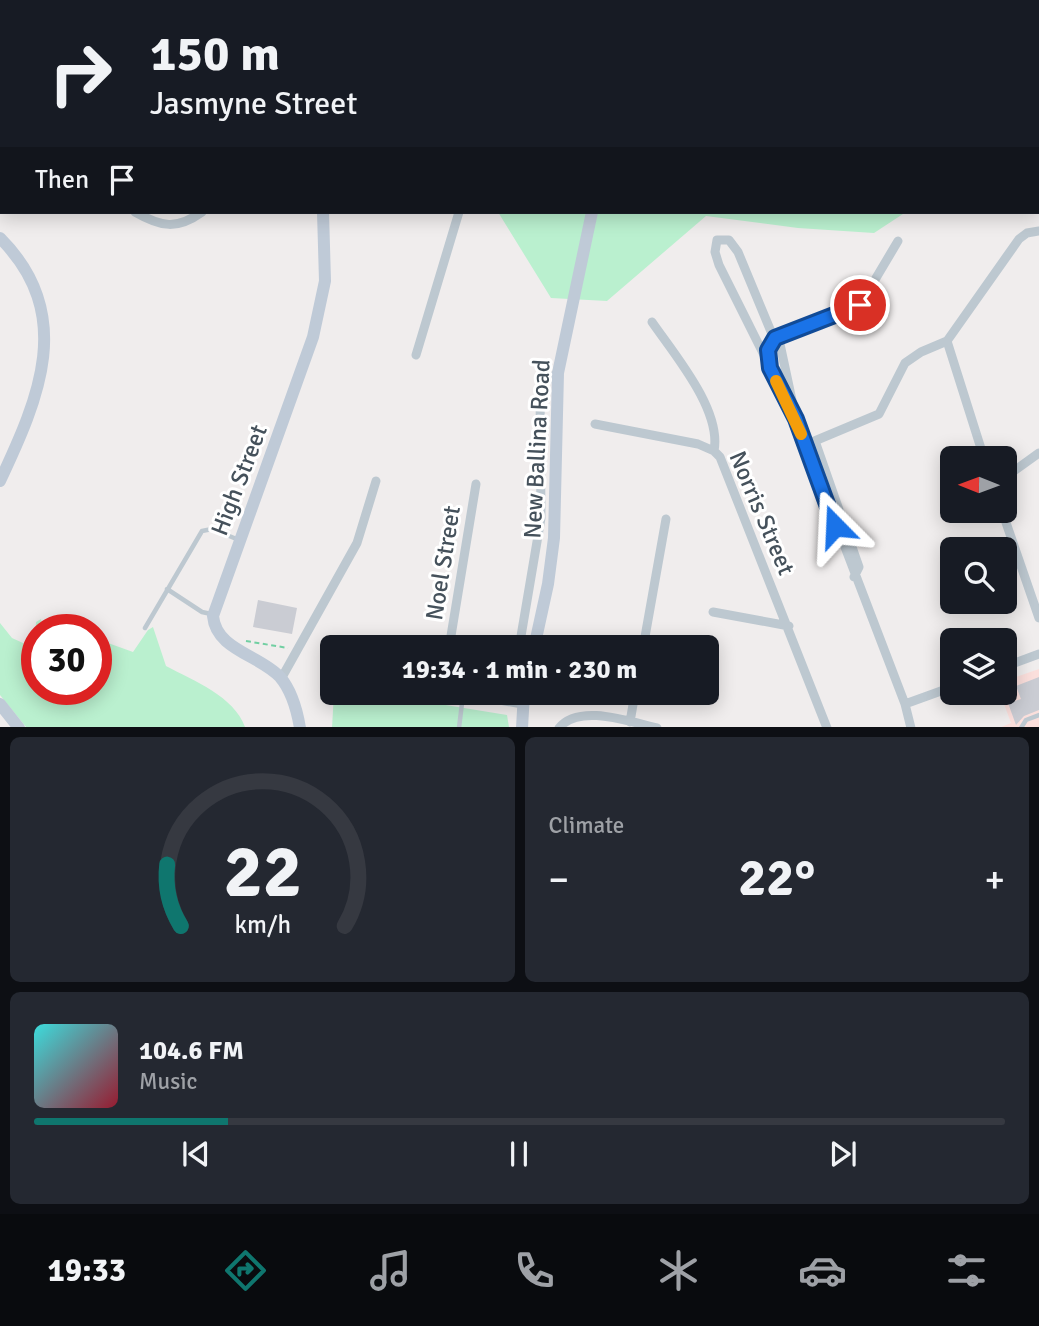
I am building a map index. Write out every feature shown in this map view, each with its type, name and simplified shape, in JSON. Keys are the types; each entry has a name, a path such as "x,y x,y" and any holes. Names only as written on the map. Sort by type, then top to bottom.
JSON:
{"street":[{"path":"140,214 168,226 189,221 199,214"},
{"name":"High Street","path":"213,614 313,337 325,281 323,214"},
{"path":"416,355 458,214"},
{"name":"New Ballina Road","path":"537,635 548,584 554,538 559,372 592,214"},
{"path":"810,443 879,414 905,363 921,352 947,341 1019,239 1027,233 1039,231"},
{"path":"0,238 16,254 42,309 45,352 38,391 0,481"},
{"path":"796,419 780,344 738,252 729,240 717,240 715,252 719,265 796,419 810,443 854,577 905,704 911,727"},
{"path":"770,368 768,350 775,338 860,305 898,241"},
{"name":"Norris Street","path":"652,321 707,407 715,433 714,451 724,465 827,727"},
{"path":"947,341 980,446"},
{"path":"521,635 541,518 540,386 559,372"},
{"path":"595,424 698,444 714,451"},
{"path":"1017,469 1039,453"},
{"path":"281,679 357,543 376,481"},
{"name":"Noel Street","path":"451,635 476,484"},
{"path":"645,635 666,519"},
{"path":"1006,523 1039,618"},
{"path":"1028,588 1039,584"},
{"path":"713,612 789,626"},
{"path":"213,614 215,626 222,638 270,668 281,679 291,695 300,727"},
{"path":"1017,662 1039,654"},
{"path":"905,704 940,691"},
{"path":"0,704 19,727"},
{"path":"518,705 522,727"},
{"path":"630,722 633,705"},
{"path":"559,727 568,719 583,715 657,727"}],"lane":[{"path":"145,628 202,531 212,528 239,540"},
{"path":"167,589 202,612 213,614"},
{"path":"459,727 460,705"},
{"path":"1021,727 1023,722 1039,715"}],"path":[{"path":"239,640 281,646 292,651"}],"shaded area":[{"path":"1039,669 1039,727 1001,727 1011,723 1004,705 1017,705 1017,677"}],"green space":[{"path":"499,214 903,214 874,233 798,228 706,216 607,301 551,298"},
{"path":"0,623 12,638 21,642 21,705 112,705 112,644 133,652 153,627 166,666 223,698 240,716 245,727 26,727 0,695"},
{"path":"333,705 446,705 507,715 509,727 332,727"}],"building":[{"path":"258,600 297,608 292,634 253,627"},
{"path":"1039,677 1039,710 1024,716 1016,725 1009,705 1017,705 1017,700 1021,699 1017,686"}],"slow traffic":[{"path":"776,381 801,434"}],"route":[{"path":"835,526 796,419 770,368 768,350 769,342 775,338 860,305"}]}
